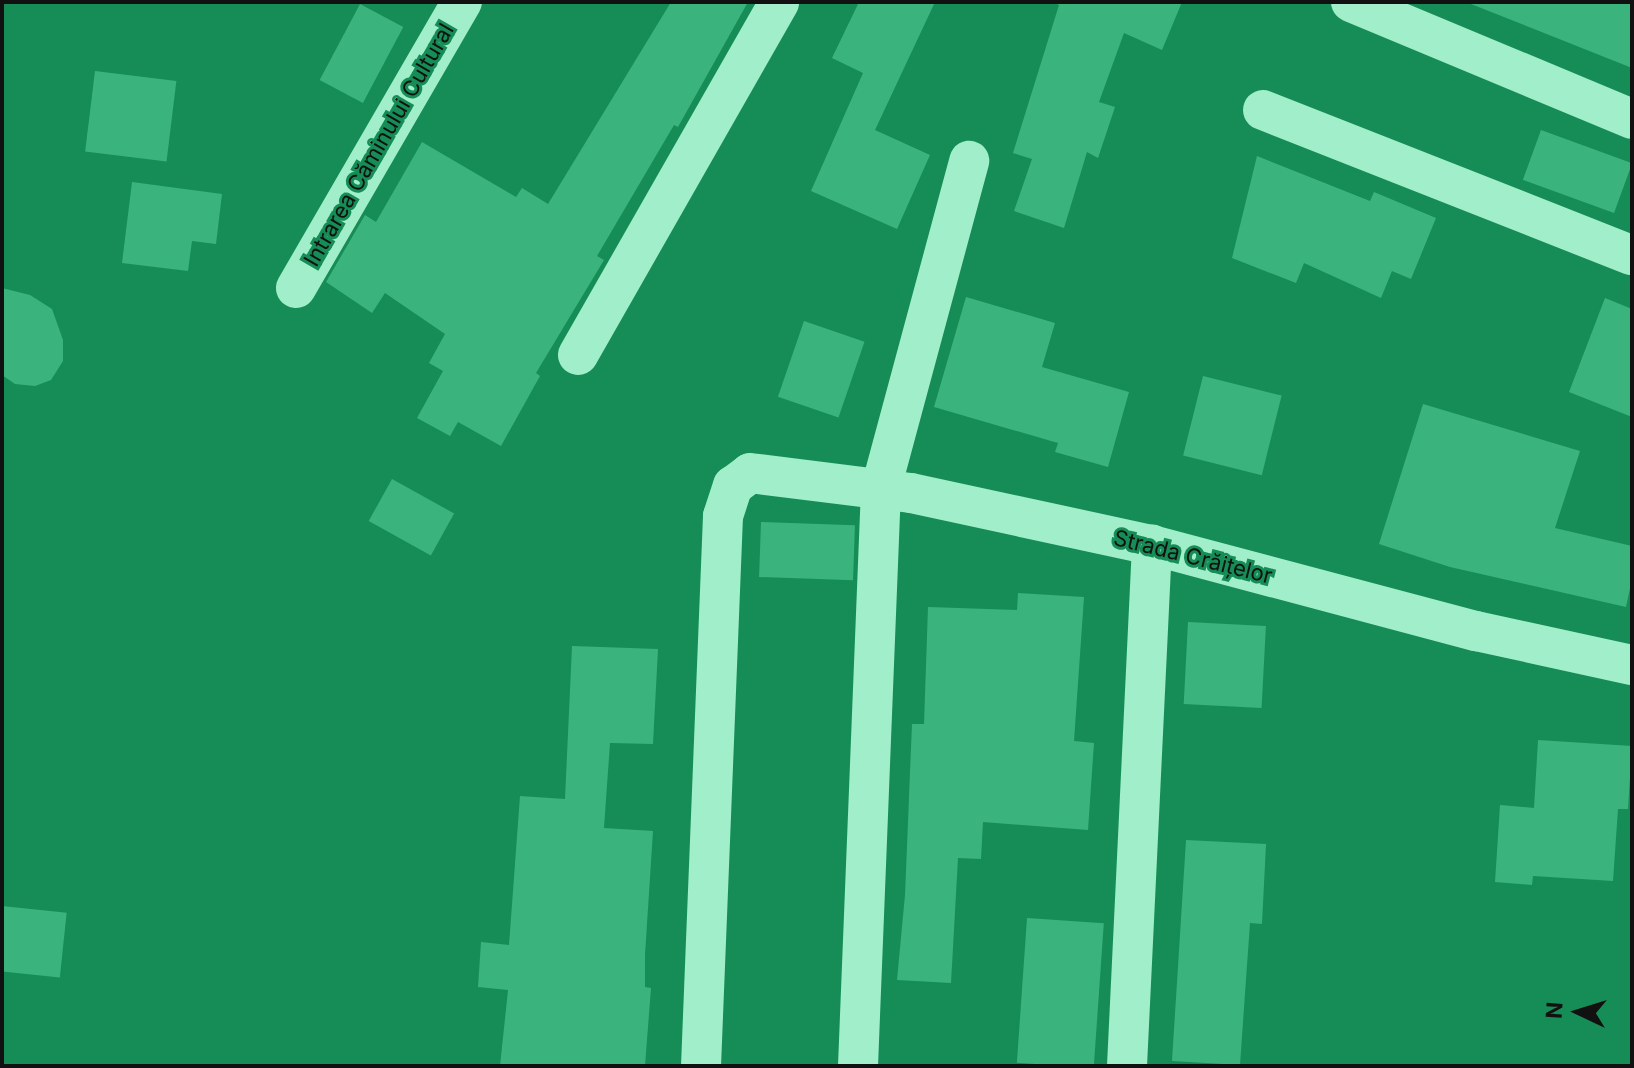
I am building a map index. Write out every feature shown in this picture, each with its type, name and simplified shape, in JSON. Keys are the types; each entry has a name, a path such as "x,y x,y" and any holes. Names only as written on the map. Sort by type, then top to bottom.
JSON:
{"street":[{"name":"Intrarea Căminului Cultural","path":"296,288 462,2"},
{"path":"578,355 779,2"},
{"path":"1351,2 1632,119"},
{"path":"1263,110 1632,255"},
{"path":"858,1066 881,488 969,161"},
{"name":"Strada Crăițelor","path":"701,1066 723,516 733,486 750,473 881,488 1152,545 1476,631 1632,665"},
{"path":"1127,1066 1152,545"}],"building":[{"path":"671,2 748,2 678,127 674,125 597,256 604,260 536,373 540,376 501,446 458,422 450,436 417,418 443,371 429,363 445,334 385,293 372,313 326,282 365,215 376,222 422,142 516,197 522,188 548,204"},
{"path":"859,2 935,2 875,130 930,155 897,229 811,191 863,73 832,58"},
{"path":"1052,2 1182,2 1162,50 1124,33 1099,102 1115,107 1098,158 1087,152 1064,228 1014,211 1032,159 1013,153 1059,5"},
{"path":"1632,2 1632,68 1471,4"},
{"path":"360,4 403,27 363,103 320,80"},
{"path":"95,71 176,81 167,161 85,151"},
{"path":"1541,130 1632,163 1614,213 1523,180"},
{"path":"1257,156 1370,201 1374,192 1436,218 1411,279 1392,271 1381,298 1304,263 1296,283 1232,258"},
{"path":"132,182 222,194 216,244 192,241 188,271 122,263"},
{"path":"2,288 30,295 52,309 63,340 63,361 51,380 35,386 15,384 2,375"},
{"path":"966,297 1055,323 1042,367 1129,392 1108,467 1055,452 1058,443 934,407"},
{"path":"1605,298 1632,309 1632,417 1569,392"},
{"path":"804,321 865,342 838,417 778,397"},
{"path":"1203,376 1282,396 1262,475 1183,456"},
{"path":"1423,404 1580,451 1555,528 1632,546 1632,579 1626,607 1450,567 1379,544"},
{"path":"392,479 454,513 431,555 369,521"},
{"path":"761,522 855,525 853,580 759,577"},
{"path":"1018,593 1084,597 1074,741 1094,743 1088,830 983,822 981,859 958,858 951,983 897,980 905,895 912,724 924,724 928,607 1017,610"},
{"path":"1188,622 1266,626 1262,708 1184,704"},
{"path":"572,646 658,649 653,744 610,743 604,828 653,831 645,955 645,987 651,988 645,1066 500,1066 508,990 478,987 481,942 509,945 520,796 565,799"},
{"path":"1538,740 1632,746 1628,809 1618,809 1613,881 1533,876 1532,885 1495,882 1500,805 1534,808"},
{"path":"1186,840 1266,844 1262,924 1250,923 1240,1065 1172,1061"},
{"path":"2,906 67,913 60,977 2,971"},
{"path":"1027,918 1104,923 1094,1066 1017,1063"}]}
